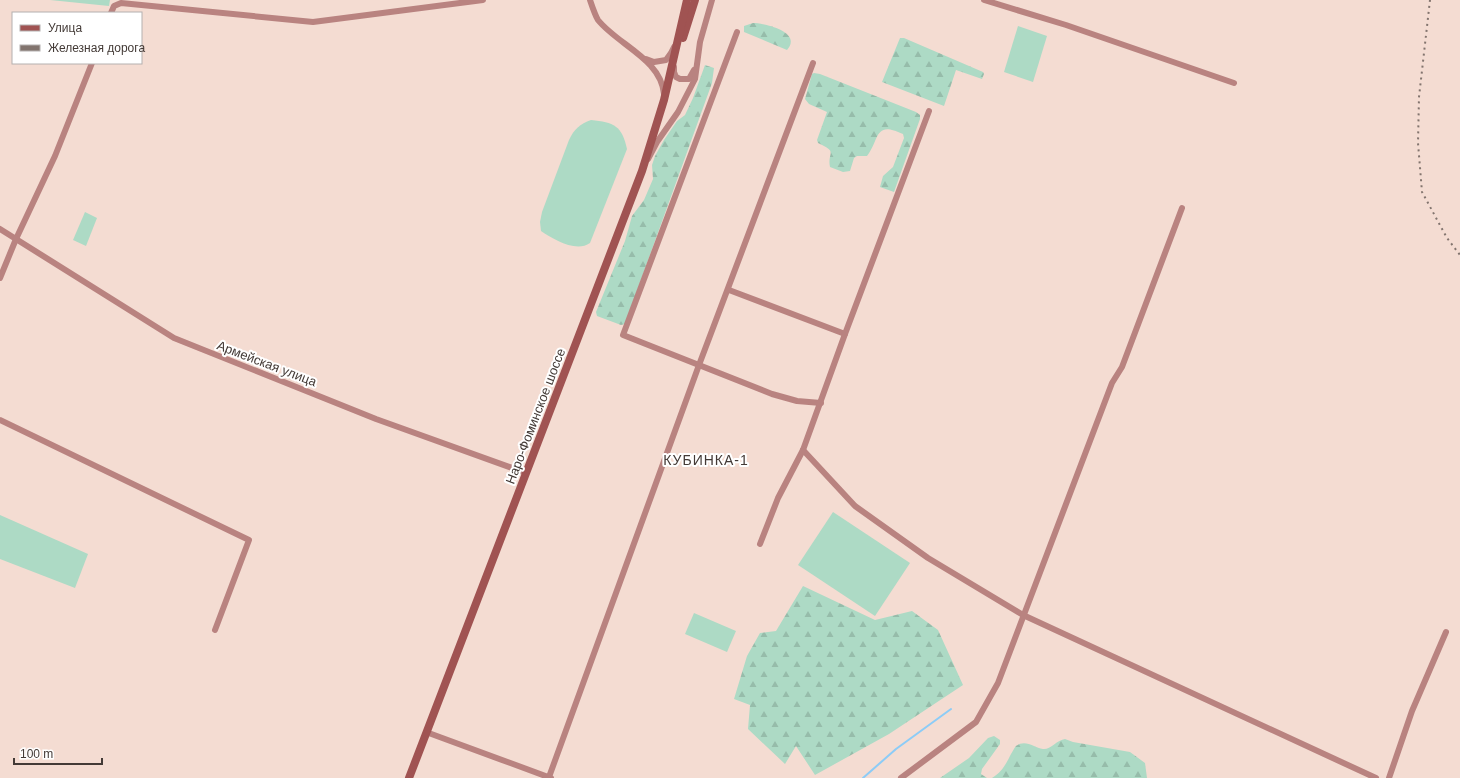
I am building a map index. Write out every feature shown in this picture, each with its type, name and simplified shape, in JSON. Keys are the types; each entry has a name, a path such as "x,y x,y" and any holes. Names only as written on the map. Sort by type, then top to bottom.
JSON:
{"main road":[{"name":"Наро-Фоминское шоссе","path":"409,778 642,171 664,100 687,0"},
{"name":"Наро-Фоминское шоссе","path":"674,61 695,0"}],"street":[{"path":"111,12 114,6 121,3 313,22 483,0"},
{"path":"590,0 598,19 614,36 641,56 654,62 666,60 671,53 679,34"},
{"path":"642,171 657,142 678,112 694,79 706,19 712,0"},
{"path":"984,0 1066,25 1234,83"},
{"path":"737,32 623,335 772,394 797,401 821,403"},
{"path":"641,56 660,79 664,100"},
{"path":"674,61 674,72 676,77 685,80 692,76 697,65"},
{"path":"426,732 550,777 700,365 813,63"},
{"path":"0,278 55,156 92,64"},
{"path":"760,544 778,498 803,450 821,403 844,334 929,112"},
{"path":"902,778 976,722 998,683 1112,383 1122,367 1182,208"},
{"name":"Армейская улица","path":"0,229 174,338 376,419 526,473"},
{"path":"729,290 844,334"},
{"path":"0,420 249,540 215,630"},
{"path":"803,450 855,506 928,558 1023,615 1376,778"},
{"path":"1389,778 1412,711 1446,632"}],"green space":[{"path":"50,0 110,0 109,6"},
{"path":"753,23 773,27 786,34 790,38 791,44 787,50 744,32 744,26"},
{"path":"1018,26 1047,36 1033,82 1004,72"},
{"path":"900,38 904,38 983,72 984,74 982,79 956,70 944,106 882,82"},
{"path":"705,65 714,68 712,83 625,324 621,325 597,316 596,312 625,241 632,216 644,200 653,179 652,165 655,156 677,121 685,115"},
{"path":"812,74 820,74 916,112 920,115 920,119 894,192 880,187 883,176 893,167 904,138 903,134 894,130 882,130 867,156 857,156 854,158 850,171 843,172 830,167 829,162 831,153 828,149 818,143 817,140 827,112 809,104 805,99"},
{"path":"591,120 606,122 616,127 625,141 627,149 590,243 584,246 572,246 558,241 541,231 540,222 542,212 569,140 578,127"},
{"path":"85,212 97,218 86,246 73,240"},
{"path":"833,512 910,563 875,616 798,565"},
{"path":"0,515 88,554 75,588 0,559"},
{"path":"803,586 875,620 912,611 938,630 963,685 889,734 815,775 796,746 785,764 748,729 750,705 734,699 747,656 760,633 776,631"},
{"path":"694,613 736,631 727,652 685,634"},
{"path":"994,736 1000,740 1000,744 982,769 981,774 987,778 940,778 969,758 988,738"},
{"path":"1065,739 1073,742 1130,752 1145,763 1147,778 992,778 1003,768 1016,746 1023,743 1046,749"}],"waterway":[{"path":"863,778 896,749 951,709"}],"railway":[{"path":"1430,0 1419,97 1418,143 1422,192 1447,238 1460,255"}],"district":[{"name":"КУБИНКА-1","path":"706,460"}]}
